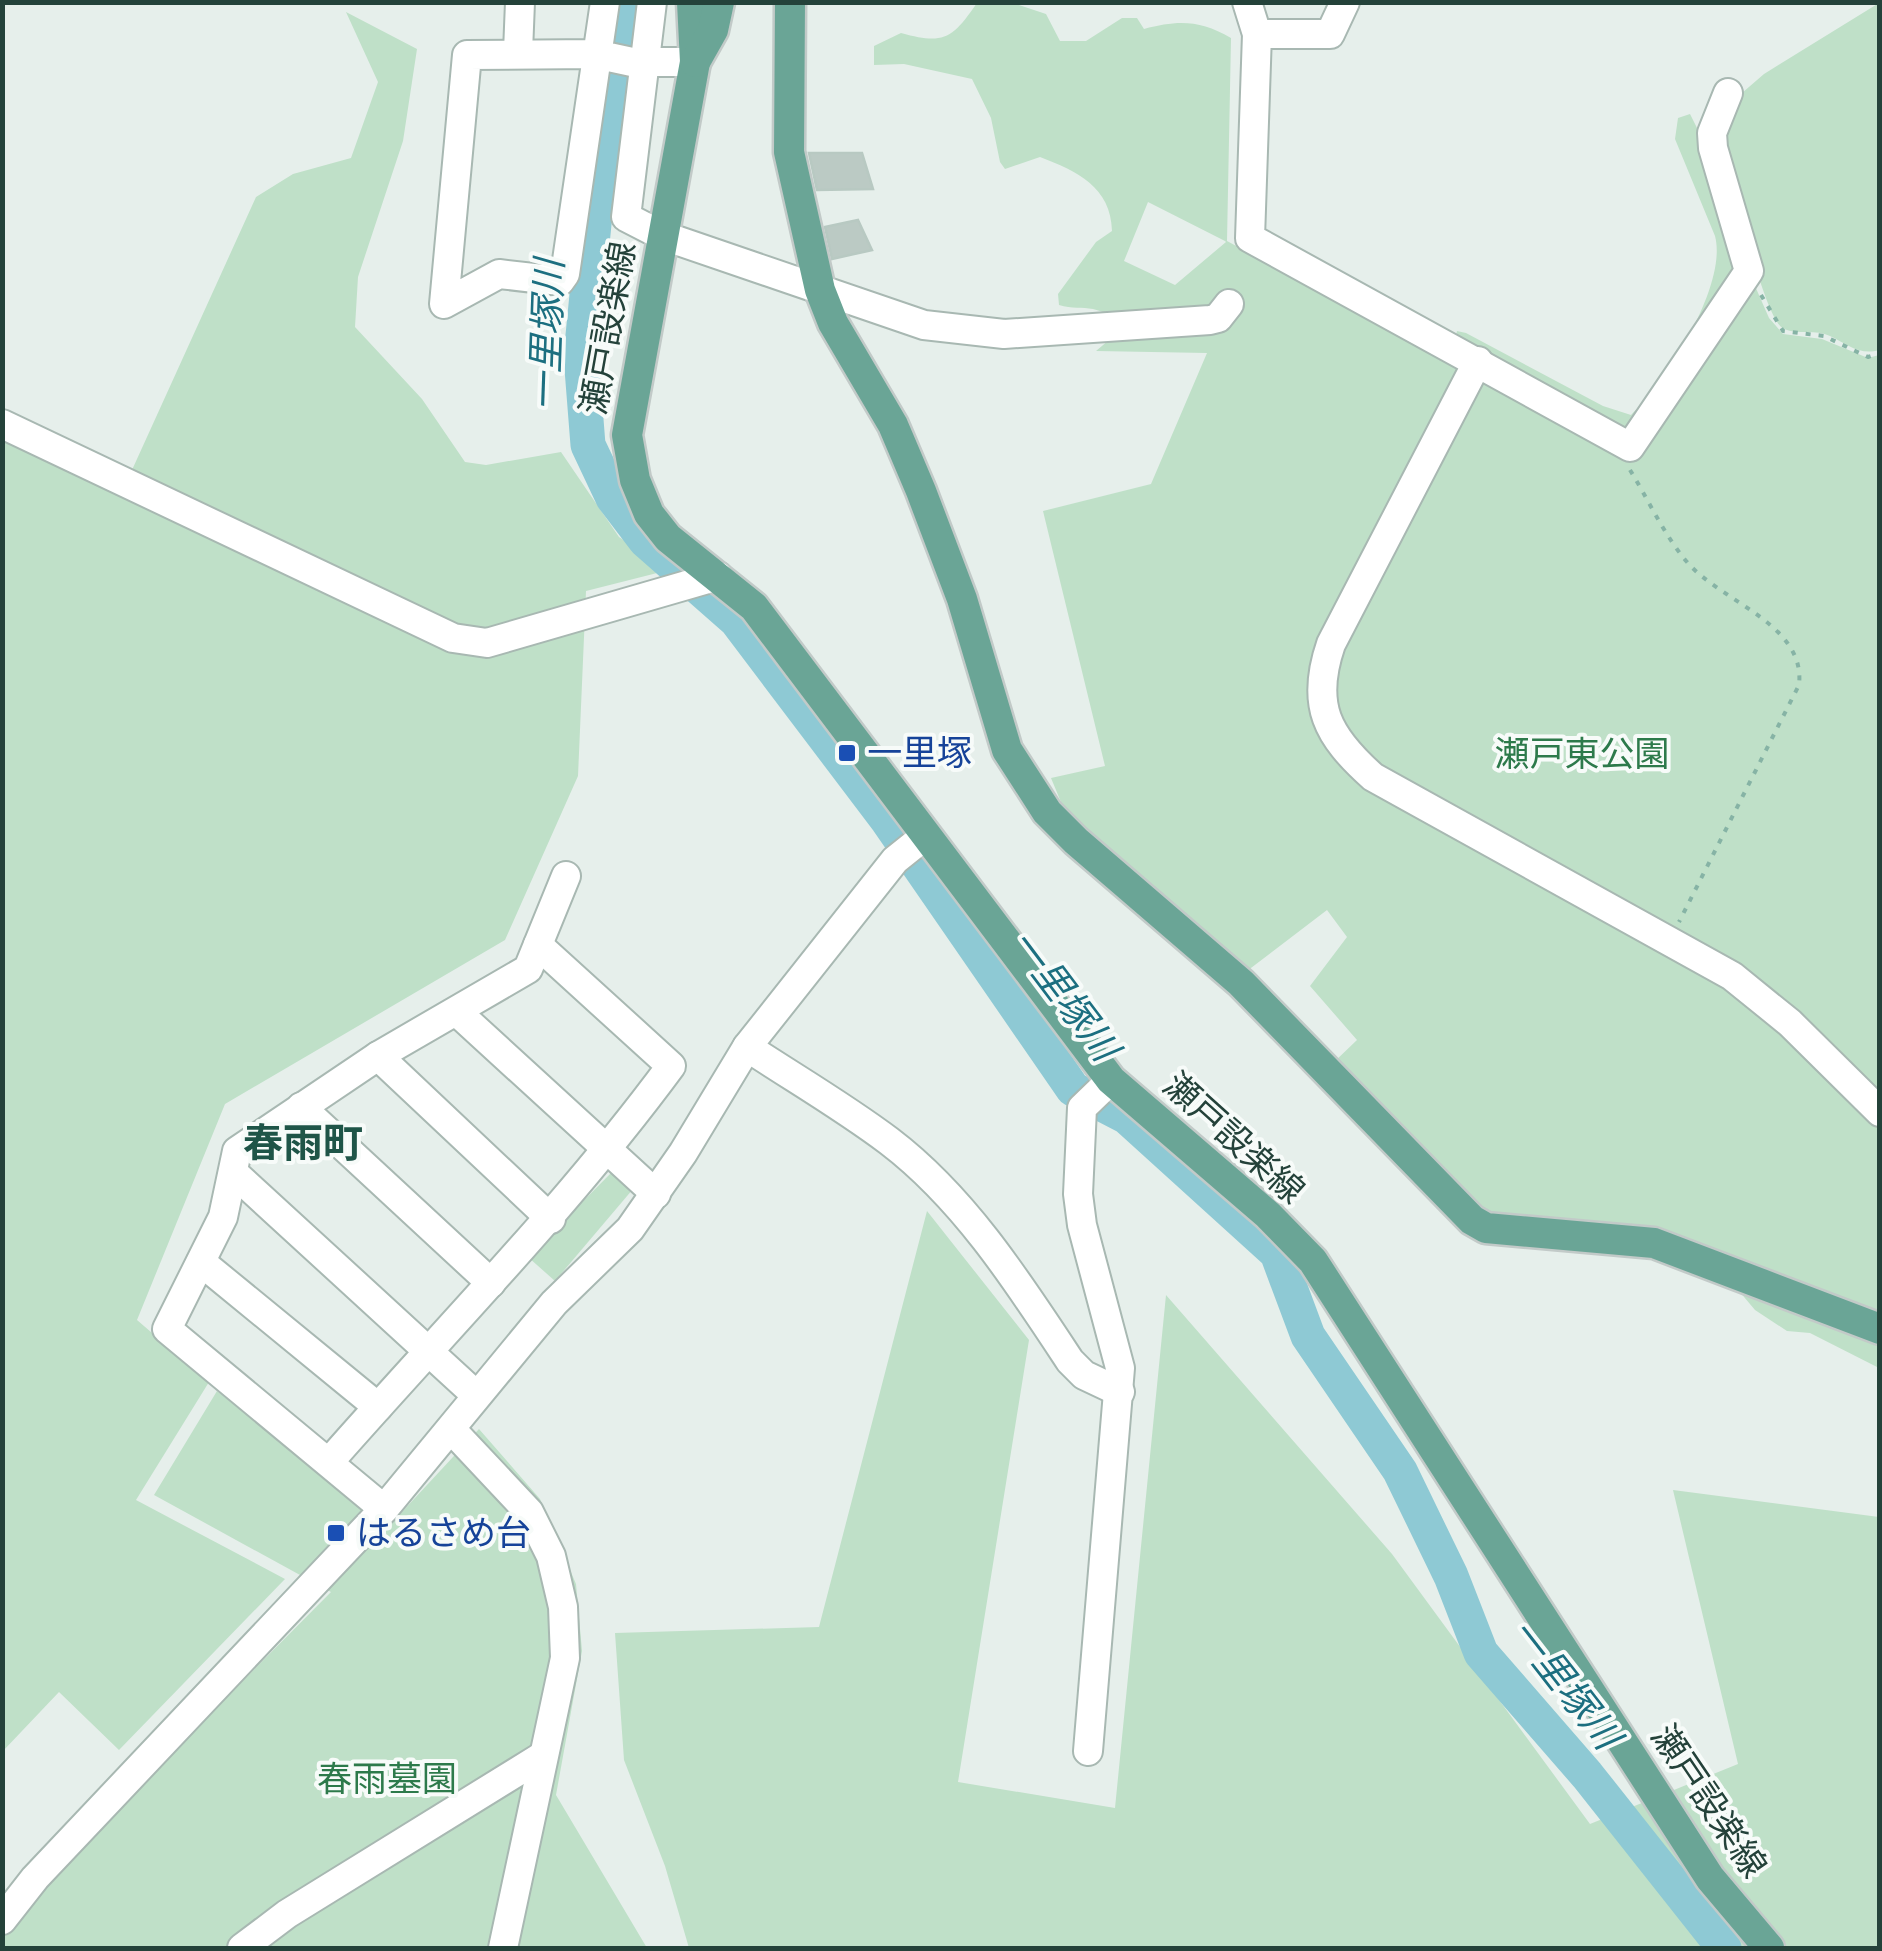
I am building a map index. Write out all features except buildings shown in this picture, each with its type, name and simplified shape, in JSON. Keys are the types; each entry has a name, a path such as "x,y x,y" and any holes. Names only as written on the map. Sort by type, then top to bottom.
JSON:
{"main road":[{"name":"瀬戸設楽線","path":"692,2 695,62 626,435 635,480 649,514 706,580 754,607 1107,1082 1268,1214 1313,1261 1710,1878 1769,1948"},
{"name":"瀬戸設楽線","path":"695,62 712,30 720,2"},
{"path":"790,2 789,152 820,290 833,324 893,425 962,599 1008,750 1047,812 1076,842 1240,982 1472,1220 1486,1228 1654,1243 1880,1329"}],"street":[{"path":"518,52 520,2"},
{"path":"605,2 598,56 565,274 560,281 499,274 444,304 468,55 518,52 598,56 638,62 695,62"},
{"path":"652,2 638,62 626,217 662,235 820,290 836,292 911,322 996,334 1210,320 1218,318 1228,304"},
{"path":"1247,2 1256,34 1250,238 1630,447 1749,271 1712,134 1728,94"},
{"path":"1256,34 1330,34 1345,2"},
{"path":"1478,362 1331,644 1321,673 1321,700 1330,728 1346,753 1373,777 1732,976 1775,1011 1880,1112"},
{"path":"2,424 454,638 487,643 706,580"},
{"path":"2,1920 35,1878 384,1509 476,1394 656,1194 747,1047 895,860 925,836"},
{"path":"384,1509 167,1329 223,1217 237,1151 378,1056 528,969 566,876"},
{"path":"330,1461 428,1348 551,1219 608,1152 671,1066 538,945"},
{"path":"457,1012 656,1194"},
{"path":"747,1047 890,1142 926,1174 978,1231 1070,1360 1084,1375 1120,1392"},
{"path":"378,1056 551,1219"},
{"path":"1088,1751 1098,1592 1120,1368 1092,1270 1078,1194 1082,1108 1107,1082"},
{"path":"301,1107 491,1283"},
{"path":"235,1174 476,1394"},
{"path":"202,1262 378,1406"},
{"path":"451,1429 529,1512 550,1556 563,1607 565,1658 503,1948"},
{"path":"242,1948 286,1914 541,1757"}],"path":[{"path":"1749,271 1783,332 1824,336 1868,356 1880,352"},
{"path":"1630,447 1626,462 1684,560 1788,640 1801,668 1800,685 1670,940"}],"green space":[{"name":"瀬戸東公園","path":"977,3 1013,3 1046,14 1060,41 1086,41 1122,18 1137,18 1144,29 1178,23 1199,25 1231,38 1227,241 1632,460 1755,286 1769,318 1783,334 1822,339 1868,358 1879,355 1879,1319 1676,1240 1485,1215 1332,1064 1357,1040 1310,986 1347,937 1327,910 1247,971 1063,807 1051,778 1105,766 1043,511 1151,484 1207,353 1096,351 1135,318 1059,305 1058,294 1096,242 1112,231 1106,203 1099,192 1079,175 1040,157 1005,169 991,118 972,79 904,64 874,65 874,46 901,33 928,38 946,36","holes":["1148,202 1226,242 1175,285 1124,261"]},
{"path":"1879,3 1879,350 1866,351 1825,334 1784,329 1775,319 1747,238 1722,131 1742,93 1764,74"},
{"path":"346,12 417,49 403,141 358,277 355,327 422,399 465,462 486,465 561,452 619,537 669,570 586,591 578,776 505,940 225,1104 137,1320 209,1382 136,1500 285,1579 119,1750 59,1692 3,1751 3,426 132,470 256,197 293,174 351,158 378,82"},
{"path":"1690,114 1707,148 1742,256 1639,428 1624,429 1455,340 1457,331 1466,333 1603,406 1631,415 1661,380 1691,332 1712,280 1717,256 1715,236 1675,139 1678,118"},
{"path":"612,1172 633,1189 555,1281 528,1257"},
{"path":"927,1211 1029,1340 958,1782 1115,1808 1166,1295 1392,1554 1590,1824 1738,1764 1673,1490 1879,1517 1879,1948 689,1948 665,1866 624,1760 615,1633 819,1627"},
{"path":"1712,1276 1879,1338 1879,1368 1810,1333 1787,1331 1755,1310 1739,1291 1715,1282"},
{"name":"春雨墓園","path":"217,1391 388,1527 479,1429 540,1499 576,1584 582,1651 556,1795 647,1948 3,1948 3,1936 61,1864 331,1592 154,1495"}],"waterway":[{"name":"一里塚川","path":"629,2 599,173 581,356 588,445 613,498 645,540 736,620 888,821 1073,1089 1127,1117 1277,1253 1308,1336 1400,1471 1451,1576 1481,1653 1587,1775 1724,1948"}],"place":[{"name":"一里塚","path":"847,753"},
{"name":"はるさめ台","path":"336,1533"}],"district":[{"name":"春雨町","path":"303,1143"}]}
